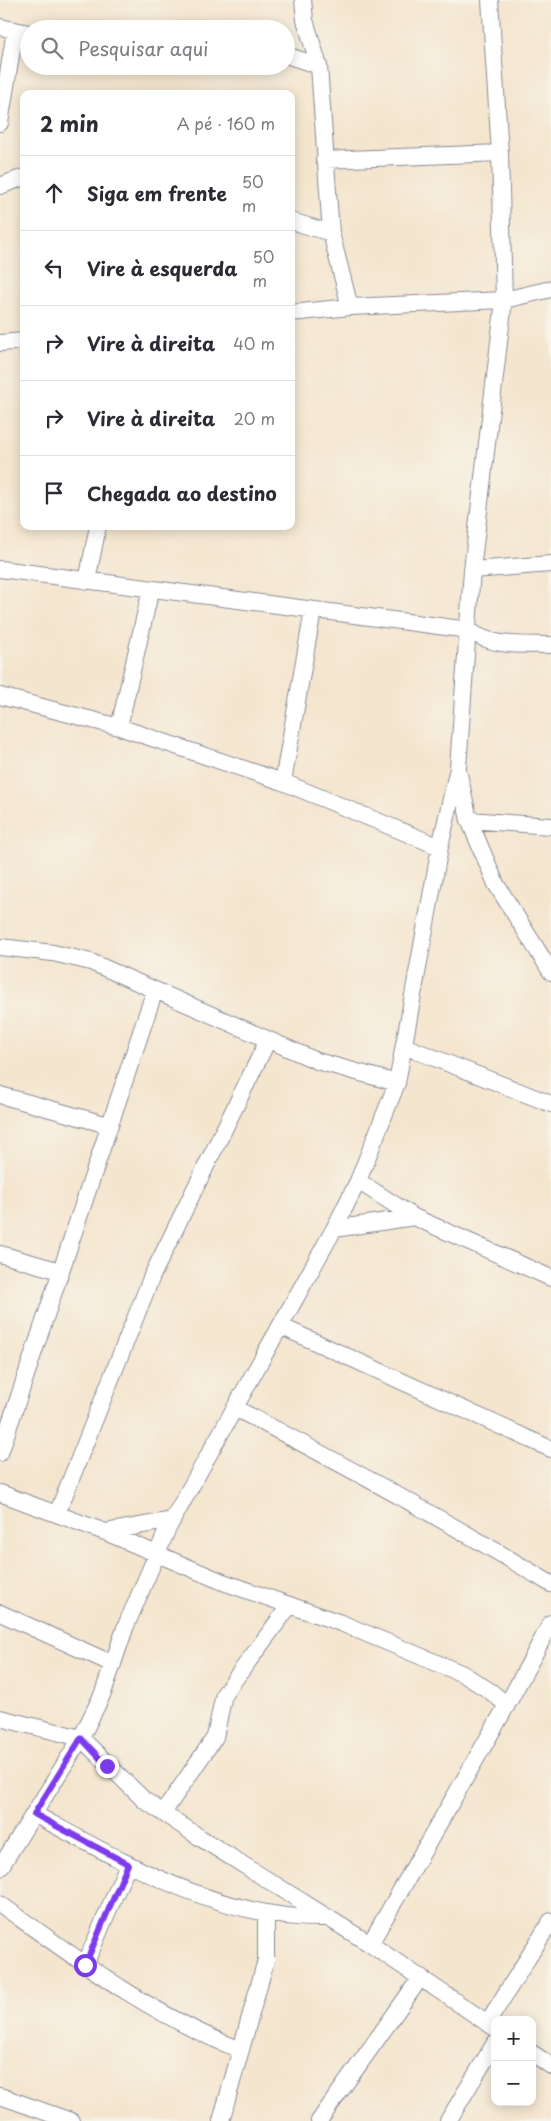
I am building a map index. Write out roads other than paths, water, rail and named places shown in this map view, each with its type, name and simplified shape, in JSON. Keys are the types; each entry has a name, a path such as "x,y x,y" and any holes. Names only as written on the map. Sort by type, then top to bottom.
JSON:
{"street":[{"path":"303,0 305,20 319,66 324,160 331,233 350,307"},
{"path":"0,1868 81,1738 103,1693 156,1554 172,1520 334,1229 358,1181 397,1083 440,847 458,768 472,570 504,300 500,153 490,0"},
{"path":"0,121 15,30"},
{"path":"295,58 319,66"},
{"path":"324,160 500,153"},
{"path":"0,186 20,178"},
{"path":"295,222 331,233"},
{"path":"295,313 350,307 504,300 551,289"},
{"path":"0,343 20,341"},
{"path":"87,581 97,530"},
{"path":"472,570 551,564"},
{"path":"0,568 469,630 480,638 495,643 551,645"},
{"path":"119,727 151,589"},
{"path":"283,782 313,610"},
{"path":"0,696 119,727 283,782 440,847"},
{"path":"458,768 469,820 496,884 551,972"},
{"path":"469,820 551,826"},
{"path":"0,947 53,953 91,962 317,1061 397,1083"},
{"path":"0,1453 108,1125 155,990"},
{"path":"58,1514 152,1276 268,1040"},
{"path":"404,1046 551,1104"},
{"path":"0,1095 108,1125"},
{"path":"358,1181 414,1217 551,1278"},
{"path":"334,1229 414,1217"},
{"path":"0,1254 60,1270"},
{"path":"280,1326 551,1448"},
{"path":"234,1408 374,1481 477,1539 551,1584"},
{"path":"0,1492 105,1532 223,1582 342,1623 463,1674 490,1691 507,1705"},
{"path":"105,1532 172,1520"},
{"path":"163,1813 215,1737 224,1694 290,1605"},
{"path":"0,1613 113,1664"},
{"path":"370,1944 507,1705 551,1623"},
{"path":"0,1718 81,1738 144,1800 421,1977 491,2025"},
{"path":"34,1814 128,1864 197,1893 266,1915 300,1919 329,1918"},
{"path":"85,1965 128,1864"},
{"path":"0,1904 85,1965 183,2026 241,2050"},
{"path":"221,2121 266,1960 266,1915"},
{"path":"496,2016 551,1921"},
{"path":"319,2121 421,1977"},
{"path":"448,2121 491,2050"},
{"path":"536,2056 551,2066"},
{"path":"0,2096 71,2121"}]}
